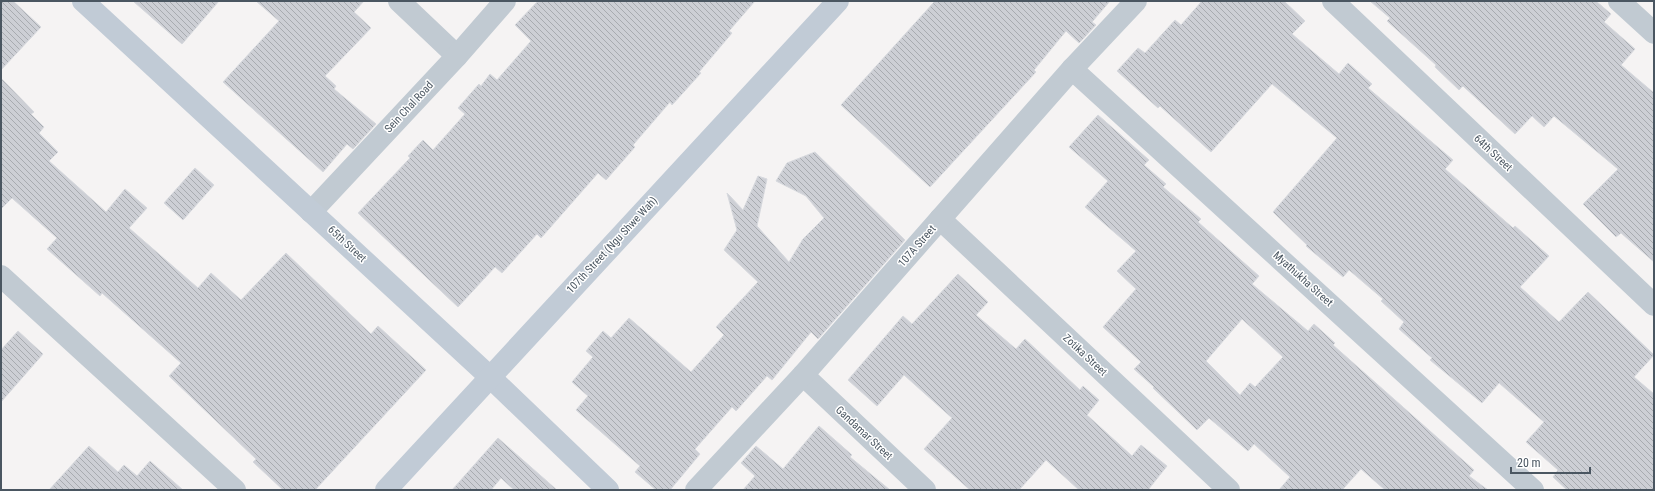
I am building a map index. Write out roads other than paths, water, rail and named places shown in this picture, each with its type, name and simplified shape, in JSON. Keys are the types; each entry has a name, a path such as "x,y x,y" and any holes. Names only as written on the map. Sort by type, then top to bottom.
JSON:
{"street":[{"name":"65th Street","path":"83,1 490,377 608,490"},
{"path":"398,1 457,56"},
{"name":"Sein Chal Road","path":"311,212 457,56 505,1"},
{"name":"107th Street (Ngu Shwe Wah)","path":"386,490 838,1"},
{"name":"107A Street","path":"696,490 803,375 1072,69 1136,1"},
{"name":"64th Street","path":"1333,1 1654,305"},
{"path":"1619,1 1654,33"},
{"name":"Myathukha Street","path":"1072,69 1533,490"},
{"name":"Zotika Street","path":"940,219 1229,490"},
{"path":"1,276 236,490"},
{"name":"Gandamar Street","path":"803,375 925,490"}]}
